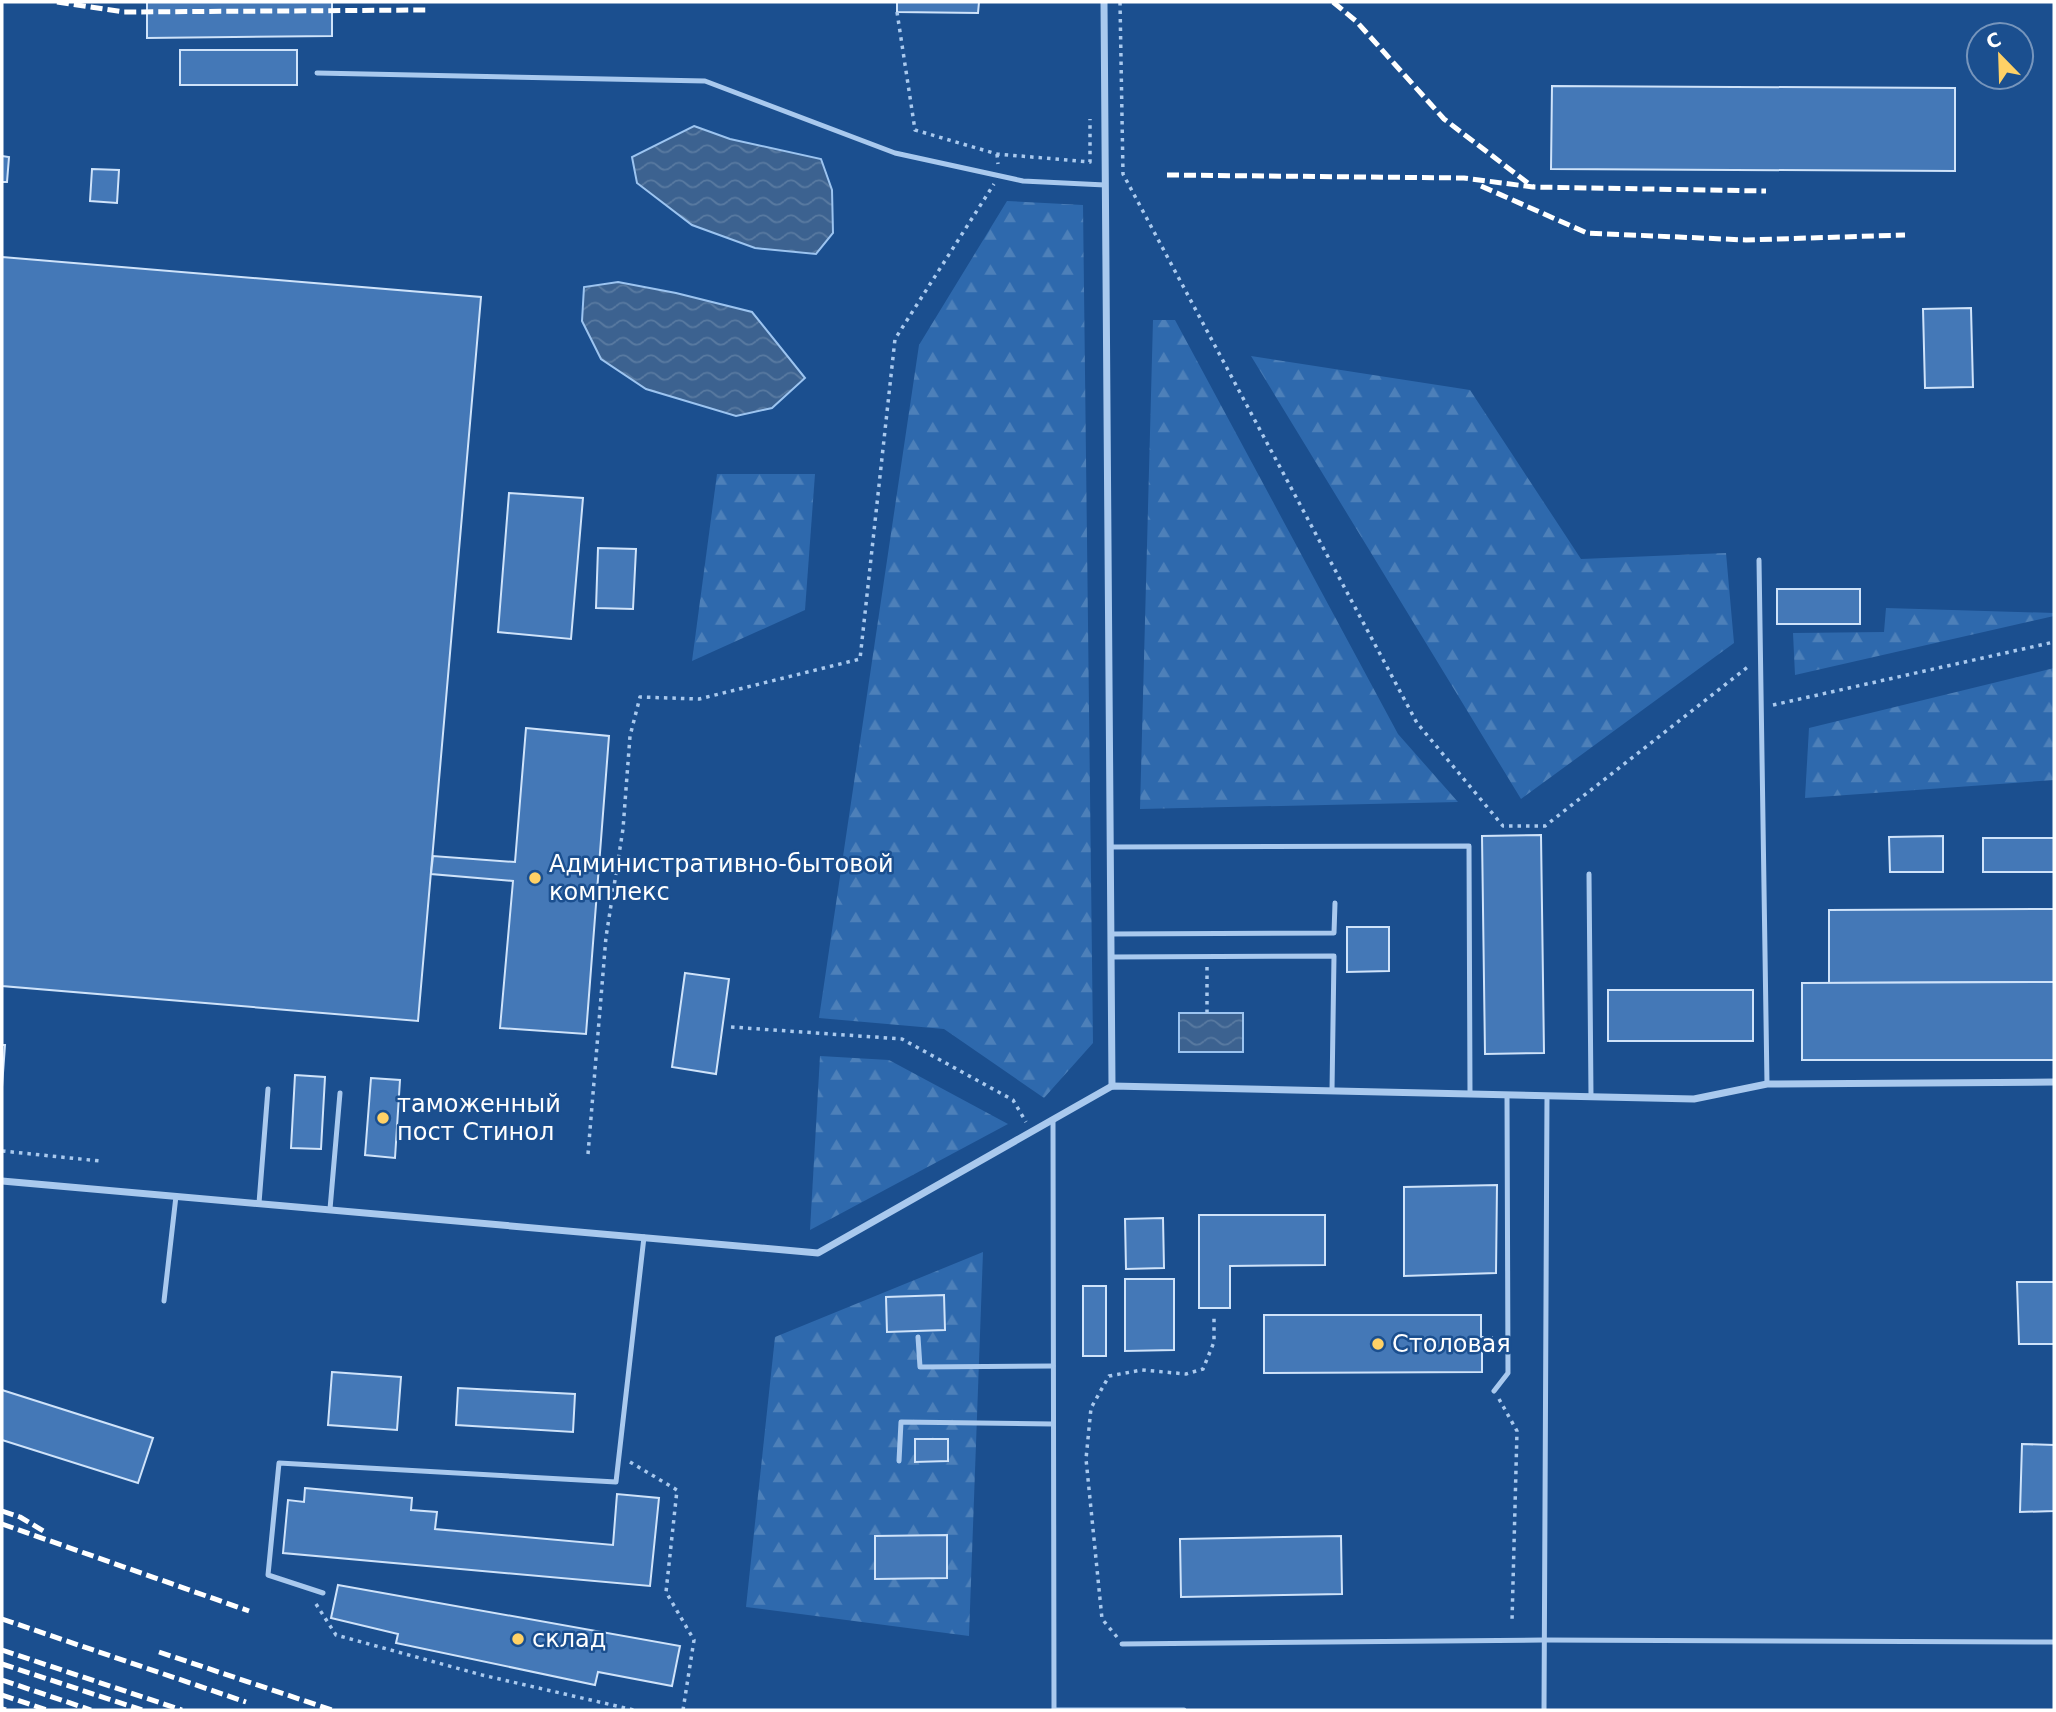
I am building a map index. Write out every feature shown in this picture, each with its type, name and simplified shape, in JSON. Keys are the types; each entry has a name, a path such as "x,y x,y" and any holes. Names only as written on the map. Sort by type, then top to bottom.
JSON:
{"street":[{"path":"1104,2 1112,1086"},
{"path":"2,1181 818,1253 1112,1086 1694,1099 1767,1084 2054,1082"}],"lane":[{"path":"317,73 705,80 895,153 1023,181 1105,185"},
{"path":"1759,560 1767,1084"},
{"path":"1110,847 1469,846 1470,1094"},
{"path":"1589,874 1591,1096"},
{"path":"1111,934 1334,933 1335,903"},
{"path":"1111,957 1334,956 1332,1091"},
{"path":"259,1203 268,1089"},
{"path":"330,1209 340,1093"},
{"path":"1494,1391 1508,1373 1507,1095"},
{"path":"1544,1710 1547,1096"},
{"path":"1054,1119 1055,1710 1184,1710"},
{"path":"164,1301 176,1196"},
{"path":"323,1593 268,1575 279,1462 616,1482 644,1237"},
{"path":"918,1337 920,1367 1054,1366"},
{"path":"899,1461 901,1422 1054,1424"},
{"path":"1122,1644 1543,1640 2054,1642"}],"path":[{"path":"1119,2 1124,174 1417,723 1503,826 1545,826 1760,656"},
{"path":"897,12 915,130 997,154 1090,162 1091,109"},
{"path":"588,1154 607,937 623,829 630,736 640,697 699,699 860,659 895,339 999,176 997,154"},
{"path":"1761,708 2054,642"},
{"path":"1207,956 1207,1013"},
{"path":"732,1027 902,1039 1013,1100 1032,1132"},
{"path":"2,1152 100,1161"},
{"path":"1122,1644 1101,1619 1086,1459 1091,1408 1109,1376 1142,1370 1186,1374 1203,1369 1214,1342 1214,1316"},
{"path":"1494,1391 1517,1431 1512,1621"},
{"path":"619,1455 677,1490 666,1592 694,1640 684,1710"},
{"path":"306,1588 335,1636 482,1675 634,1710"}],"green space":[{"path":"1007,201 1083,205 1093,1043 1044,1098 944,1029 819,1018 919,345"},
{"path":"1153,320 1175,320 1398,734 1458,802 1140,809"},
{"path":"1251,356 1470,390 1581,559 1726,553 1734,643 1521,799"},
{"path":"717,474 815,474 805,610 692,661"},
{"path":"1886,608 2054,613 2054,616 1795,675 1793,633 1884,632"},
{"path":"2054,668 2054,780 1805,798 1809,728"},
{"path":"820,1056 889,1060 1008,1124 810,1230"},
{"path":"983,1252 969,1636 746,1607 775,1337"}],"water":[{"path":"694,126 730,139 821,159 832,190 833,233 816,254 755,248 692,225 637,183 632,157"},
{"path":"618,282 752,312 805,378 772,408 736,416 646,389 601,359 582,321 584,287"},
{"path":"1179,1013 1243,1013 1243,1052 1179,1052"}],"building":[{"path":"147,2 332,2 332,36 147,38"},
{"path":"897,2 979,2 978,13 897,12"},
{"path":"180,50 297,50 297,85 180,85"},
{"path":"1552,86 1955,88 1955,171 1551,169"},
{"path":"2,156 9,157 7,182 2,182"},
{"path":"92,169 119,170 117,203 90,201"},
{"path":"2,257 481,297 418,1021 2,986"},
{"path":"1971,308 1973,387 1925,388 1923,309"},
{"path":"509,493 583,498 571,639 498,632"},
{"path":"598,548 636,549 633,609 596,608"},
{"path":"1777,589 1860,589 1860,624 1777,624"},
{"name":"Административно-бытовой комплекс","path":"526,728 609,736 586,1034 500,1028 513,881 431,874 433,856 515,862"},
{"path":"1541,835 1544,1053 1485,1054 1482,836"},
{"path":"1943,836 1943,872 1890,872 1889,837"},
{"path":"1983,838 2054,838 2054,872 1983,872"},
{"path":"2054,909 2054,982 1829,983 1829,910"},
{"path":"1347,927 1389,927 1389,971 1347,972"},
{"path":"685,973 729,979 716,1074 672,1067"},
{"path":"2054,982 2054,1060 1802,1060 1802,983"},
{"path":"1608,990 1753,990 1753,1041 1608,1041"},
{"path":"2,1045 5,1045 2,1087"},
{"path":"295,1075 325,1077 321,1149 291,1148"},
{"name":"таможенный пост Стинол","path":"371,1078 400,1080 395,1158 365,1155"},
{"path":"1497,1185 1496,1273 1404,1276 1404,1187"},
{"path":"1199,1215 1325,1215 1325,1265 1230,1266 1230,1308 1199,1308"},
{"path":"1163,1218 1164,1268 1126,1269 1125,1219"},
{"path":"1125,1279 1174,1279 1174,1350 1125,1351"},
{"path":"2017,1282 2054,1282 2054,1344 2019,1344"},
{"path":"1083,1286 1106,1286 1106,1356 1083,1356"},
{"path":"944,1295 945,1330 887,1332 886,1297"},
{"name":"Столовая","path":"1264,1315 1481,1315 1481,1337 1492,1337 1492,1352 1482,1352 1482,1372 1264,1373"},
{"path":"332,1372 401,1377 397,1430 328,1425"},
{"path":"458,1388 575,1394 573,1432 456,1425"},
{"path":"2,1390 153,1438 138,1483 2,1440"},
{"path":"915,1439 948,1439 948,1461 915,1462"},
{"path":"2022,1444 2054,1445 2054,1511 2020,1512"},
{"path":"305,1488 412,1498 411,1510 437,1512 435,1529 613,1545 617,1494 659,1498 650,1586 283,1553 288,1500 304,1502"},
{"path":"947,1535 947,1578 875,1579 875,1536"},
{"path":"1341,1536 1342,1594 1181,1597 1180,1539"},
{"name":"склад","path":"338,1585 680,1646 672,1686 598,1672 595,1685 396,1643 398,1634 331,1618"}],"railway":[{"path":"57,2 124,12 427,10"},
{"path":"1333,2 1356,21 1444,119 1533,187"},
{"path":"1167,175 1464,178 1533,187 1766,191"},
{"path":"1481,186 1587,233 1746,240 1905,235"},
{"path":"2,1511 20,1517 45,1532"},
{"path":"2,1524 249,1611"},
{"path":"2,1619 246,1702"},
{"path":"2,1650 182,1710"},
{"path":"159,1652 332,1710"},
{"path":"2,1664 142,1710"},
{"path":"2,1680 91,1710"},
{"path":"2,1695 47,1710"},
{"path":"2,1709 6,1710"}],"place":[{"name":"Административно-бытовой комплекс","path":"535,878"},
{"name":"таможенный пост Стинол","path":"383,1118"},
{"name":"Столовая","path":"1378,1344"},
{"name":"склад","path":"518,1639"}]}
